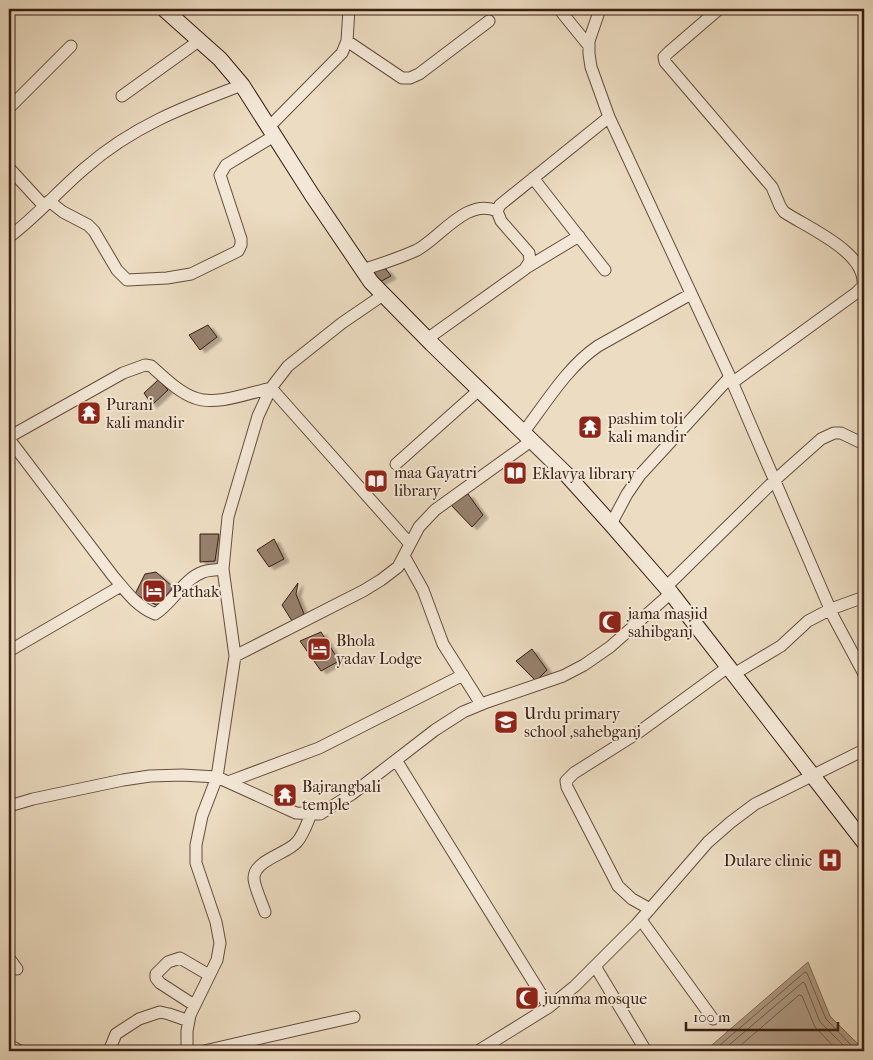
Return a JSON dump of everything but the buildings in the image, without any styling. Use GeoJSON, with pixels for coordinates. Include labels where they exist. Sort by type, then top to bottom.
{"type":"FeatureCollection","features":[{"type":"Feature","properties":{"kind":"main road"},"geometry":{"type":"LineString","coordinates":[[164,9],[220,59],[242,85],[371,282],[566,474],[611,524],[668,590],[864,842]]}},
{"type":"Feature","properties":{"kind":"street"},"geometry":{"type":"LineString","coordinates":[[9,168],[47,203],[88,225],[94,231],[117,270],[127,280],[167,278],[191,274],[238,251],[241,239],[220,175],[226,165],[272,131],[342,54],[346,41],[349,9]]}},
{"type":"Feature","properties":{"kind":"street"},"geometry":{"type":"LineString","coordinates":[[559,9],[589,46]]}},
{"type":"Feature","properties":{"kind":"street"},"geometry":{"type":"LineString","coordinates":[[600,9],[593,26],[589,46],[591,67],[608,117],[731,380],[831,609],[863,669]]}},
{"type":"Feature","properties":{"kind":"street"},"geometry":{"type":"LineString","coordinates":[[611,524],[627,494],[640,475],[731,380],[856,293],[863,286],[860,270],[851,256],[842,248],[784,212],[772,187],[665,62],[664,58],[669,52],[719,9]]}},
{"type":"Feature","properties":{"kind":"street"},"geometry":{"type":"LineString","coordinates":[[346,41],[402,78],[410,78],[419,74],[489,21]]}},
{"type":"Feature","properties":{"kind":"street"},"geometry":{"type":"LineString","coordinates":[[122,96],[200,40]]}},
{"type":"Feature","properties":{"kind":"street"},"geometry":{"type":"LineString","coordinates":[[9,108],[71,46]]}},
{"type":"Feature","properties":{"kind":"street"},"geometry":{"type":"LineString","coordinates":[[9,238],[86,167],[127,137],[174,111],[242,85]]}},
{"type":"Feature","properties":{"kind":"street"},"geometry":{"type":"LineString","coordinates":[[496,211],[500,205],[608,117]]}},
{"type":"Feature","properties":{"kind":"street"},"geometry":{"type":"LineString","coordinates":[[533,178],[605,270]]}},
{"type":"Feature","properties":{"kind":"street"},"geometry":{"type":"LineString","coordinates":[[362,270],[419,249],[452,223],[475,210],[489,208],[496,211],[501,220],[529,253],[530,261],[524,269]]}},
{"type":"Feature","properties":{"kind":"street"},"geometry":{"type":"LineString","coordinates":[[427,339],[524,269],[578,236]]}},
{"type":"Feature","properties":{"kind":"street"},"geometry":{"type":"LineString","coordinates":[[235,656],[363,591],[398,567],[418,527],[435,510],[527,437],[586,354],[691,294]]}},
{"type":"Feature","properties":{"kind":"street"},"geometry":{"type":"LineString","coordinates":[[188,1051],[187,1031],[189,1021],[194,1005],[217,960],[220,943],[216,922],[196,863],[196,845],[202,816],[222,779],[235,656],[223,569],[228,516],[258,416],[271,388],[288,366],[342,323],[383,295]]}},
{"type":"Feature","properties":{"kind":"street"},"geometry":{"type":"LineString","coordinates":[[223,569],[203,572],[192,578],[163,609],[155,614],[143,608],[122,586],[9,438],[123,373],[145,365],[151,366],[183,392],[193,398],[204,401],[214,401],[271,388]]}},
{"type":"Feature","properties":{"kind":"street"},"geometry":{"type":"LineString","coordinates":[[271,388],[410,544]]}},
{"type":"Feature","properties":{"kind":"street"},"geometry":{"type":"LineString","coordinates":[[396,464],[479,390]]}},
{"type":"Feature","properties":{"kind":"street"},"geometry":{"type":"LineString","coordinates":[[222,779],[296,813],[320,814],[352,794],[435,730],[462,712],[563,676],[584,665],[610,647],[775,480],[821,439],[834,433],[841,433],[864,444]]}},
{"type":"Feature","properties":{"kind":"street"},"geometry":{"type":"LineString","coordinates":[[404,556],[423,590],[443,644],[481,704]]}},
{"type":"Feature","properties":{"kind":"street"},"geometry":{"type":"LineString","coordinates":[[9,652],[122,586]]}},
{"type":"Feature","properties":{"kind":"street"},"geometry":{"type":"LineString","coordinates":[[650,909],[623,892],[612,878],[567,787],[566,781],[574,772],[640,732],[731,670],[781,646],[808,621],[831,609],[864,597]]}},
{"type":"Feature","properties":{"kind":"street"},"geometry":{"type":"LineString","coordinates":[[9,806],[33,799],[124,780],[158,776],[222,779],[319,748],[463,675]]}},
{"type":"Feature","properties":{"kind":"street"},"geometry":{"type":"LineString","coordinates":[[478,1051],[549,1007],[575,986],[641,920],[708,842],[731,822],[755,804],[864,750]]}},
{"type":"Feature","properties":{"kind":"street"},"geometry":{"type":"LineString","coordinates":[[396,760],[549,1007]]}},
{"type":"Feature","properties":{"kind":"street"},"geometry":{"type":"LineString","coordinates":[[265,912],[254,879],[256,870],[298,841],[311,814]]}},
{"type":"Feature","properties":{"kind":"street"},"geometry":{"type":"LineString","coordinates":[[641,920],[713,1019]]}},
{"type":"Feature","properties":{"kind":"street"},"geometry":{"type":"LineString","coordinates":[[9,958],[17,969]]}},
{"type":"Feature","properties":{"kind":"street"},"geometry":{"type":"LineString","coordinates":[[194,1005],[160,983],[156,974],[168,962],[180,958],[209,975]]}},
{"type":"Feature","properties":{"kind":"street"},"geometry":{"type":"LineString","coordinates":[[595,966],[646,1051]]}},
{"type":"Feature","properties":{"kind":"street"},"geometry":{"type":"LineString","coordinates":[[109,1051],[116,1034],[139,1019],[160,1012],[189,1021]]}},
{"type":"Feature","properties":{"kind":"street"},"geometry":{"type":"LineString","coordinates":[[204,1051],[354,1017]]}},
{"type":"Feature","properties":{"kind":"street"},"geometry":{"type":"LineString","coordinates":[[9,1045],[20,1051]]}},
{"type":"Feature","properties":{"kind":"water"},"geometry":{"type":"Polygon","coordinates":[[[808,962],[830,1016],[858,1044],[864,1044],[864,1051],[705,1051],[808,962]]]}},
{"type":"Feature","properties":{"kind":"place","name":"Purani kali mandir"},"geometry":{"type":"Point","coordinates":[89,413]}},
{"type":"Feature","properties":{"kind":"place","name":"pashim toli kali mandir"},"geometry":{"type":"Point","coordinates":[590,427]}},
{"type":"Feature","properties":{"kind":"place","name":"Eklavya library"},"geometry":{"type":"Point","coordinates":[515,473]}},
{"type":"Feature","properties":{"kind":"place","name":"maa Gayatri library"},"geometry":{"type":"Point","coordinates":[376,481]}},
{"type":"Feature","properties":{"kind":"place","name":"Pathak"},"geometry":{"type":"Point","coordinates":[154,591]}},
{"type":"Feature","properties":{"kind":"place","name":"jama masjid sahibganj"},"geometry":{"type":"Point","coordinates":[610,622]}},
{"type":"Feature","properties":{"kind":"place","name":"Bhola yadav Lodge"},"geometry":{"type":"Point","coordinates":[319,649]}},
{"type":"Feature","properties":{"kind":"place","name":"Urdu primary school ,sahebganj"},"geometry":{"type":"Point","coordinates":[506,722]}},
{"type":"Feature","properties":{"kind":"place","name":"Bajrangbali temple"},"geometry":{"type":"Point","coordinates":[285,795]}},
{"type":"Feature","properties":{"kind":"place","name":"Dulare clinic"},"geometry":{"type":"Point","coordinates":[830,860]}},
{"type":"Feature","properties":{"kind":"place","name":"jumma mosque"},"geometry":{"type":"Point","coordinates":[527,998]}}]}
